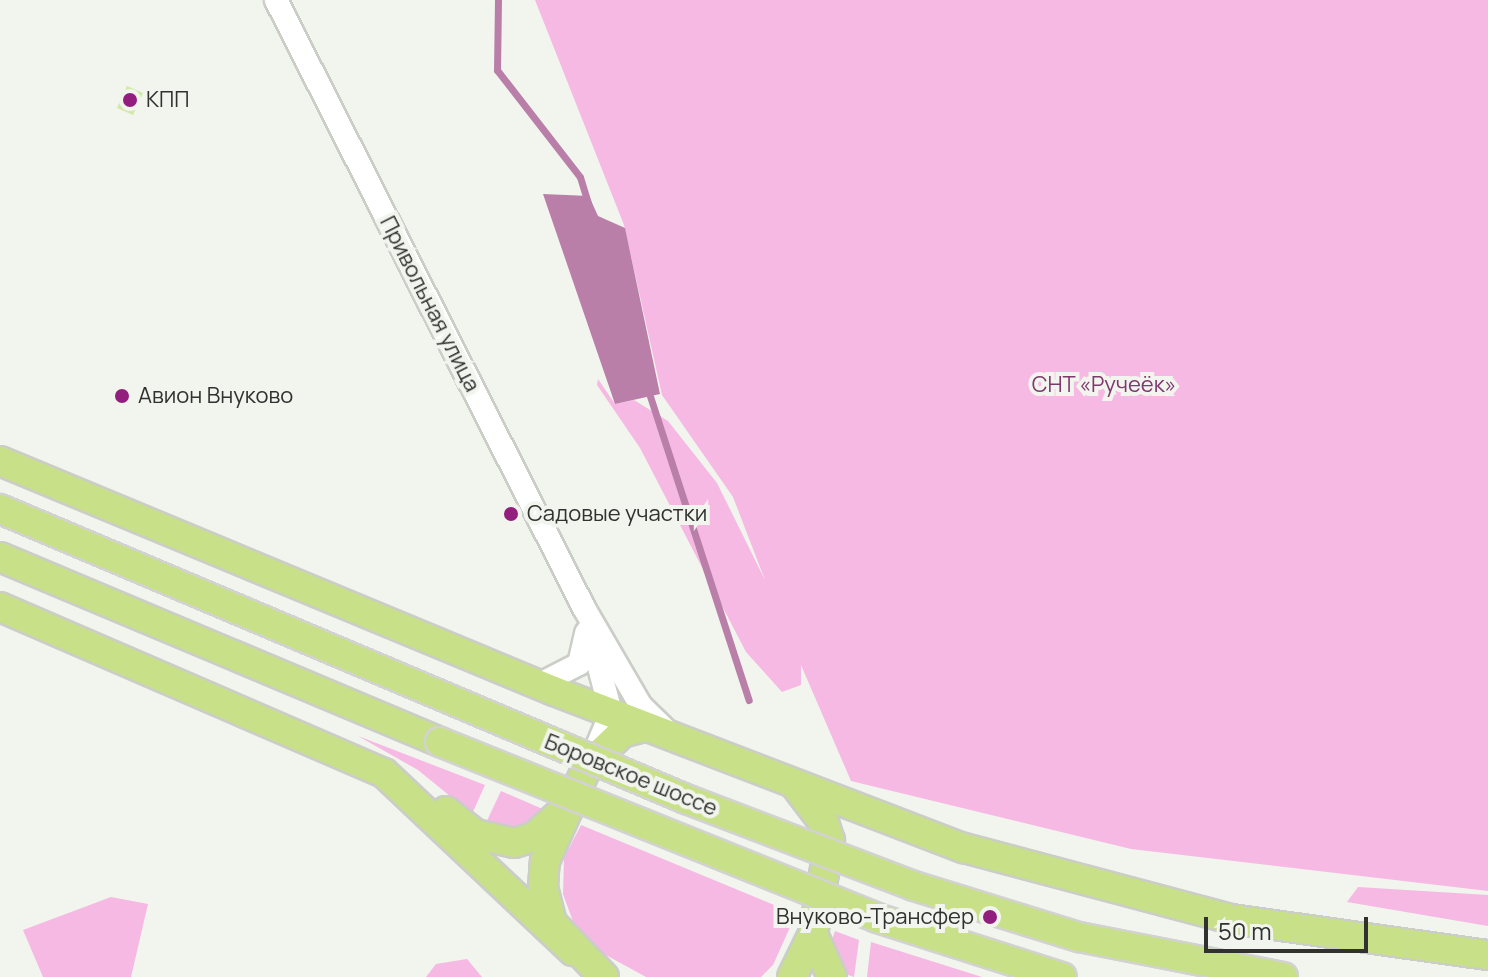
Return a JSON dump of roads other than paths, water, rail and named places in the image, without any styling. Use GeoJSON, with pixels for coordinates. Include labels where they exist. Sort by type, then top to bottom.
{"type":"FeatureCollection","features":[{"type":"Feature","properties":{"kind":"main road"},"geometry":{"type":"LineString","coordinates":[[0,461],[538,685],[964,848],[1135,897],[1289,929],[1488,955]]}},
{"type":"Feature","properties":{"kind":"main road","name":"Боровское шоссе"},"geometry":{"type":"LineString","coordinates":[[0,509],[657,787],[914,886],[1079,937],[1283,977]]}},
{"type":"Feature","properties":{"kind":"main road","name":"Боровское шоссе"},"geometry":{"type":"LineString","coordinates":[[0,557],[671,838],[909,930],[1062,977]]}},
{"type":"Feature","properties":{"kind":"main road"},"geometry":{"type":"LineString","coordinates":[[0,607],[415,787],[475,834],[506,843],[534,837],[569,803]]}},
{"type":"Feature","properties":{"kind":"main road"},"geometry":{"type":"LineString","coordinates":[[580,961],[552,923],[543,887],[545,861],[588,765],[622,733],[645,727]]}},
{"type":"Feature","properties":{"kind":"main road"},"geometry":{"type":"LineString","coordinates":[[384,773],[580,961],[604,977]]}},
{"type":"Feature","properties":{"kind":"main road"},"geometry":{"type":"LineString","coordinates":[[792,977],[813,934],[830,841],[824,823],[795,784]]}},
{"type":"Feature","properties":{"kind":"main road"},"geometry":{"type":"LineString","coordinates":[[813,934],[832,977]]}},
{"type":"Feature","properties":{"kind":"street","name":"Привольная улица"},"geometry":{"type":"LineString","coordinates":[[276,0],[584,608]]}},
{"type":"Feature","properties":{"kind":"street"},"geometry":{"type":"LineString","coordinates":[[538,685],[582,661],[584,608]]}},
{"type":"Feature","properties":{"kind":"street"},"geometry":{"type":"LineString","coordinates":[[584,608],[611,713],[588,765]]}},
{"type":"Feature","properties":{"kind":"street"},"geometry":{"type":"LineString","coordinates":[[584,608],[649,716],[698,748]]}},
{"type":"Feature","properties":{"kind":"waterway"},"geometry":{"type":"LineString","coordinates":[[498,0],[497,70],[580,177],[588,203]]}},
{"type":"Feature","properties":{"kind":"waterway"},"geometry":{"type":"LineString","coordinates":[[648,390],[749,700]]}},
{"type":"Feature","properties":{"kind":"place","name":"КПП"},"geometry":{"type":"Point","coordinates":[130,100]}},
{"type":"Feature","properties":{"kind":"place","name":"Авион Внуково"},"geometry":{"type":"Point","coordinates":[122,396]}},
{"type":"Feature","properties":{"kind":"place","name":"Садовые участки"},"geometry":{"type":"Point","coordinates":[511,514]}},
{"type":"Feature","properties":{"kind":"place","name":"Внуково-Трансфер"},"geometry":{"type":"Point","coordinates":[990,917]}},
{"type":"Feature","properties":{"kind":"park label","name":"СНТ «Ручеёк»"},"geometry":{"type":"Point","coordinates":[1104,385]}}]}
